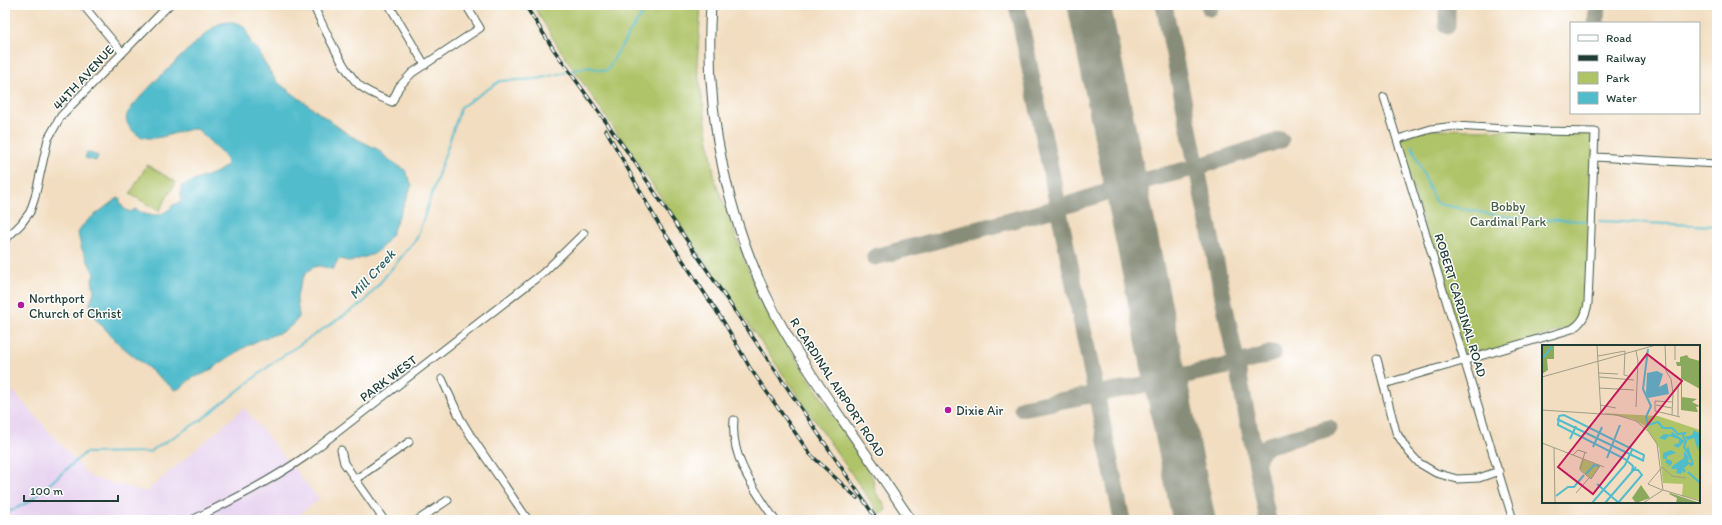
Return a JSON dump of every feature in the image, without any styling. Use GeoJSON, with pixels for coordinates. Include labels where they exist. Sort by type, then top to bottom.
{"type":"FeatureCollection","features":[{"type":"Feature","properties":{"kind":"main road","name":"R CARDINAL AIRPORT ROAD"},"geometry":{"type":"LineString","coordinates":[[711,5],[710,62],[712,101],[717,139],[734,214],[747,251],[779,321],[798,354],[911,520]]}},
{"type":"Feature","properties":{"kind":"street"},"geometry":{"type":"LineString","coordinates":[[83,5],[122,52]]}},
{"type":"Feature","properties":{"kind":"street","name":"44TH AVENUE"},"geometry":{"type":"LineString","coordinates":[[5,240],[21,224],[30,212],[35,197],[48,139],[57,122],[66,110],[169,5]]}},
{"type":"Feature","properties":{"kind":"street"},"geometry":{"type":"LineString","coordinates":[[313,5],[351,75],[358,84],[371,93],[392,102],[406,80],[425,65],[480,28],[466,5]]}},
{"type":"Feature","properties":{"kind":"street"},"geometry":{"type":"LineString","coordinates":[[389,5],[425,65]]}},
{"type":"Feature","properties":{"kind":"street","name":"ROBERT CARDINAL ROAD"},"geometry":{"type":"LineString","coordinates":[[1384,97],[1513,520]]}},
{"type":"Feature","properties":{"kind":"street"},"geometry":{"type":"LineString","coordinates":[[1384,384],[1572,329],[1583,319],[1588,303],[1595,132],[1541,131],[1455,126],[1432,129],[1398,139]]}},
{"type":"Feature","properties":{"kind":"street"},"geometry":{"type":"LineString","coordinates":[[1595,157],[1717,164]]}},
{"type":"Feature","properties":{"kind":"street","name":"PARK WEST"},"geometry":{"type":"LineString","coordinates":[[192,520],[257,488],[284,472],[309,454],[543,274],[584,233]]}},
{"type":"Feature","properties":{"kind":"street"},"geometry":{"type":"LineString","coordinates":[[1377,359],[1396,432],[1408,451],[1419,463],[1436,473],[1457,478],[1479,478],[1499,471]]}},
{"type":"Feature","properties":{"kind":"street"},"geometry":{"type":"LineString","coordinates":[[442,379],[460,418],[469,433],[528,520]]}},
{"type":"Feature","properties":{"kind":"street"},"geometry":{"type":"LineString","coordinates":[[734,420],[733,435],[742,465],[749,480],[775,520]]}},
{"type":"Feature","properties":{"kind":"street"},"geometry":{"type":"LineString","coordinates":[[356,479],[409,442]]}},
{"type":"Feature","properties":{"kind":"street"},"geometry":{"type":"LineString","coordinates":[[341,450],[344,463],[384,520]]}},
{"type":"Feature","properties":{"kind":"street"},"geometry":{"type":"LineString","coordinates":[[418,520],[448,500]]}},
{"type":"Feature","properties":{"kind":"shaded area"},"geometry":{"type":"Polygon","coordinates":[[[5,382],[90,477],[146,492],[244,408],[319,499],[293,520],[5,520],[5,382]]]}},
{"type":"Feature","properties":{"kind":"green space"},"geometry":{"type":"Polygon","coordinates":[[[533,5],[701,5],[697,65],[715,180],[758,295],[766,311],[872,476],[876,493],[885,505],[886,511],[880,515],[559,48],[533,5]]]}},
{"type":"Feature","properties":{"kind":"green space","name":"Bobby Cardinal Park"},"geometry":{"type":"Polygon","coordinates":[[[1431,129],[1595,132],[1588,303],[1579,325],[1465,360],[1398,139],[1431,129]]]}},
{"type":"Feature","properties":{"kind":"green space"},"geometry":{"type":"Polygon","coordinates":[[[147,165],[176,182],[159,211],[130,194],[147,165]]]}},
{"type":"Feature","properties":{"kind":"water"},"geometry":{"type":"Polygon","coordinates":[[[235,22],[245,28],[252,45],[259,50],[262,59],[277,82],[349,135],[379,150],[388,159],[405,170],[412,185],[391,235],[382,247],[374,254],[350,262],[341,259],[338,260],[333,269],[318,266],[309,270],[305,274],[300,284],[297,301],[299,317],[294,323],[280,333],[250,344],[207,372],[192,378],[175,390],[119,344],[95,318],[90,304],[94,291],[92,280],[94,274],[81,247],[78,233],[88,220],[116,199],[120,198],[122,205],[129,211],[132,212],[134,209],[148,215],[160,215],[170,209],[173,205],[181,202],[181,186],[219,171],[226,166],[227,160],[224,155],[197,129],[155,138],[146,138],[138,135],[131,129],[126,117],[140,97],[168,68],[198,41],[217,25],[235,22]]]}},
{"type":"Feature","properties":{"kind":"water"},"geometry":{"type":"Polygon","coordinates":[[[87,152],[98,156],[96,161],[85,158],[87,152]]]}},
{"type":"Feature","properties":{"kind":"waterway","name":"Mill Creek"},"geometry":{"type":"LineString","coordinates":[[5,514],[30,501],[85,453],[149,452],[201,420],[278,359],[364,302],[417,238],[461,107],[500,81],[537,79],[588,67],[607,71],[632,29],[650,5]]}},
{"type":"Feature","properties":{"kind":"waterway"},"geometry":{"type":"LineString","coordinates":[[1412,146],[1434,200],[1438,204],[1494,215],[1533,219],[1587,221]]}},
{"type":"Feature","properties":{"kind":"waterway"},"geometry":{"type":"LineString","coordinates":[[1600,221],[1717,226]]}},
{"type":"Feature","properties":{"kind":"taxiway"},"geometry":{"type":"LineString","coordinates":[[1017,5],[1122,520]]}},
{"type":"Feature","properties":{"kind":"taxiway"},"geometry":{"type":"LineString","coordinates":[[1164,5],[1268,520]]}},
{"type":"Feature","properties":{"kind":"taxiway"},"geometry":{"type":"LineString","coordinates":[[1447,5],[1447,26]]}},
{"type":"Feature","properties":{"kind":"taxiway"},"geometry":{"type":"LineString","coordinates":[[1596,22],[1597,5]]}},
{"type":"Feature","properties":{"kind":"taxiway"},"geometry":{"type":"LineString","coordinates":[[1131,209],[1133,191],[1146,180],[1197,167],[1281,140]]}},
{"type":"Feature","properties":{"kind":"taxiway"},"geometry":{"type":"LineString","coordinates":[[875,257],[1058,208],[1107,192],[1118,182],[1122,167]]}},
{"type":"Feature","properties":{"kind":"taxiway"},"geometry":{"type":"LineString","coordinates":[[1162,359],[1172,371],[1178,374],[1186,375],[1237,364],[1273,353]]}},
{"type":"Feature","properties":{"kind":"taxiway"},"geometry":{"type":"LineString","coordinates":[[1022,408],[1148,384],[1154,385],[1169,397]]}},
{"type":"Feature","properties":{"kind":"taxiway"},"geometry":{"type":"LineString","coordinates":[[1257,461],[1261,451],[1269,445],[1329,428]]}},
{"type":"Feature","properties":{"kind":"runway"},"geometry":{"type":"LineString","coordinates":[[1089,5],[1194,520]]}},
{"type":"Feature","properties":{"kind":"railway"},"geometry":{"type":"LineString","coordinates":[[525,5],[554,50],[632,158],[877,520]]}},
{"type":"Feature","properties":{"kind":"railway"},"geometry":{"type":"LineString","coordinates":[[606,130],[658,223],[725,324],[750,368],[810,454],[857,498]]}},
{"type":"Feature","properties":{"kind":"place","name":"Northport Church of Christ"},"geometry":{"type":"Point","coordinates":[21,305]}},
{"type":"Feature","properties":{"kind":"place","name":"Dixie Air"},"geometry":{"type":"Point","coordinates":[948,410]}}]}
